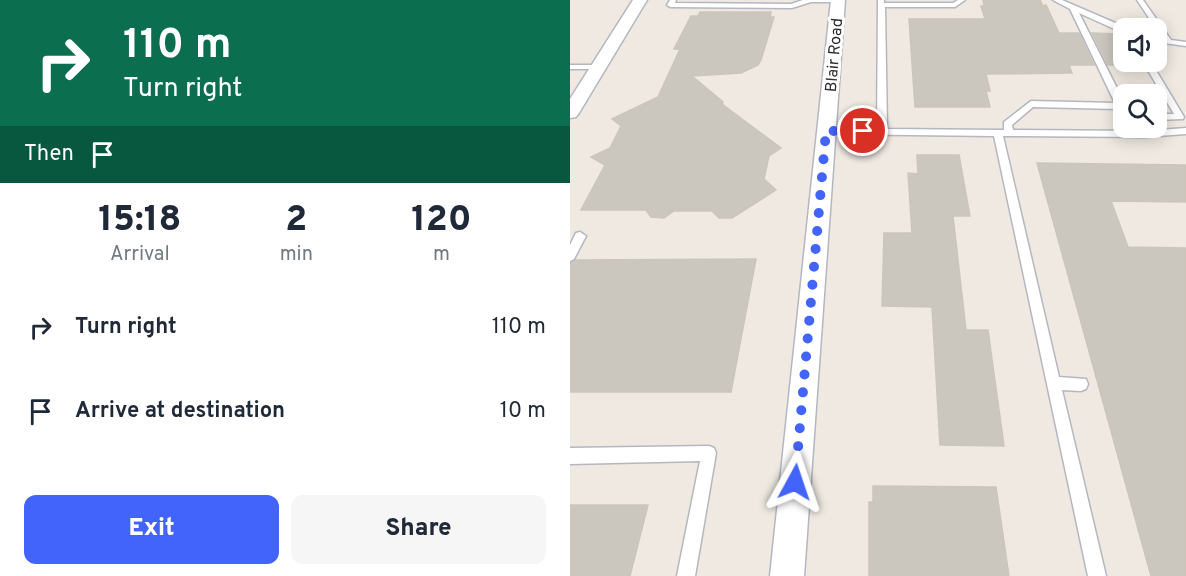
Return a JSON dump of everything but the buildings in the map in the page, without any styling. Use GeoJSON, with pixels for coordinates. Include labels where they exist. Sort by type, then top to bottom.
{"type":"FeatureCollection","features":[{"type":"Feature","properties":{"kind":"street"},"geometry":{"type":"LineString","coordinates":[[570,112],[640,0]]}},
{"type":"Feature","properties":{"kind":"street","name":"Blair Road"},"geometry":{"type":"LineString","coordinates":[[787,576],[838,0]]}},
{"type":"Feature","properties":{"kind":"lane"},"geometry":{"type":"LineString","coordinates":[[673,0],[670,5],[792,6],[810,0],[838,0]]}},
{"type":"Feature","properties":{"kind":"lane"},"geometry":{"type":"LineString","coordinates":[[882,131],[881,2],[955,5],[962,0]]}},
{"type":"Feature","properties":{"kind":"lane"},"geometry":{"type":"LineString","coordinates":[[1056,0],[1113,25]]}},
{"type":"Feature","properties":{"kind":"lane"},"geometry":{"type":"LineString","coordinates":[[1140,0],[1169,42],[1186,44]]}},
{"type":"Feature","properties":{"kind":"lane"},"geometry":{"type":"LineString","coordinates":[[1073,8],[1113,90]]}},
{"type":"Feature","properties":{"kind":"lane"},"geometry":{"type":"LineString","coordinates":[[570,67],[598,67]]}},
{"type":"Feature","properties":{"kind":"lane"},"geometry":{"type":"LineString","coordinates":[[1167,95],[1180,117],[1167,117]]}},
{"type":"Feature","properties":{"kind":"lane"},"geometry":{"type":"LineString","coordinates":[[1097,576],[1053,383],[1003,133],[1007,124],[1031,104],[1113,108]]}},
{"type":"Feature","properties":{"kind":"lane"},"geometry":{"type":"LineString","coordinates":[[826,131],[1144,134],[1186,131]]}},
{"type":"Feature","properties":{"kind":"lane"},"geometry":{"type":"LineString","coordinates":[[570,256],[580,236]]}},
{"type":"Feature","properties":{"kind":"lane"},"geometry":{"type":"LineString","coordinates":[[1053,383],[1081,384]]}},
{"type":"Feature","properties":{"kind":"lane"},"geometry":{"type":"LineString","coordinates":[[570,456],[709,453],[686,576]]}},
{"type":"Feature","properties":{"kind":"route"},"geometry":{"type":"LineString","coordinates":[[795,482],[826,131],[863,131]]}}]}
